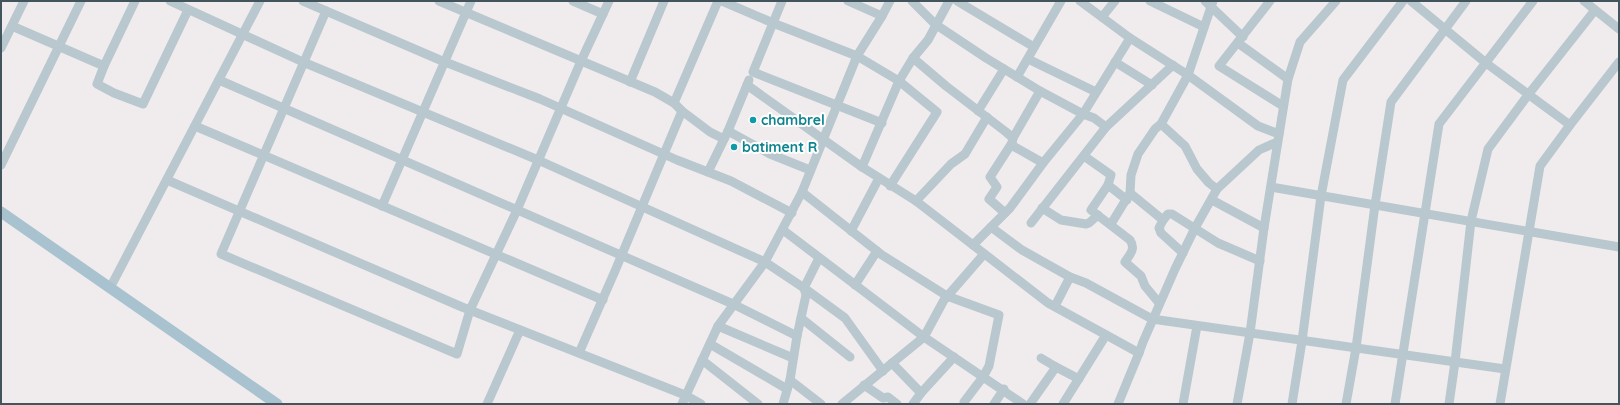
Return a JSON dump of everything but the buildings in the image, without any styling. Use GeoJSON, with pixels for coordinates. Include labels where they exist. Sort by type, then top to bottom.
{"type":"FeatureCollection","features":[{"type":"Feature","properties":{"kind":"main road"},"geometry":{"type":"LineString","coordinates":[[1,212],[277,404]]}},
{"type":"Feature","properties":{"kind":"street"},"geometry":{"type":"LineString","coordinates":[[1,48],[24,1]]}},
{"type":"Feature","properties":{"kind":"street"},"geometry":{"type":"LineString","coordinates":[[1,165],[81,1]]}},
{"type":"Feature","properties":{"kind":"street"},"geometry":{"type":"LineString","coordinates":[[135,1],[97,84],[114,93],[143,104],[188,10]]}},
{"type":"Feature","properties":{"kind":"street"},"geometry":{"type":"LineString","coordinates":[[170,1],[304,62],[538,160],[765,262],[845,318],[882,370]]}},
{"type":"Feature","properties":{"kind":"street"},"geometry":{"type":"LineString","coordinates":[[110,288],[260,1]]}},
{"type":"Feature","properties":{"kind":"street"},"geometry":{"type":"LineString","coordinates":[[303,1],[445,62],[561,108],[664,154],[730,181],[792,213]]}},
{"type":"Feature","properties":{"kind":"street"},"geometry":{"type":"LineString","coordinates":[[439,1],[630,82],[674,103],[682,111],[710,132],[726,135],[810,170]]}},
{"type":"Feature","properties":{"kind":"street"},"geometry":{"type":"LineString","coordinates":[[382,206],[424,113],[471,1]]}},
{"type":"Feature","properties":{"kind":"street"},"geometry":{"type":"LineString","coordinates":[[573,1],[603,14]]}},
{"type":"Feature","properties":{"kind":"street"},"geometry":{"type":"LineString","coordinates":[[326,11],[221,254],[457,354],[470,310],[517,210],[580,61],[609,1]]}},
{"type":"Feature","properties":{"kind":"street"},"geometry":{"type":"LineString","coordinates":[[630,82],[664,1]]}},
{"type":"Feature","properties":{"kind":"street"},"geometry":{"type":"LineString","coordinates":[[674,103],[718,1]]}},
{"type":"Feature","properties":{"kind":"street"},"geometry":{"type":"LineString","coordinates":[[722,1],[857,56],[899,82],[937,112],[890,186]]}},
{"type":"Feature","properties":{"kind":"street"},"geometry":{"type":"LineString","coordinates":[[708,172],[726,135],[782,1]]}},
{"type":"Feature","properties":{"kind":"street"},"geometry":{"type":"LineString","coordinates":[[848,1],[882,16]]}},
{"type":"Feature","properties":{"kind":"street"},"geometry":{"type":"LineString","coordinates":[[684,400],[718,326],[765,262],[792,213],[802,192],[822,138],[857,56],[890,1]]}},
{"type":"Feature","properties":{"kind":"street"},"geometry":{"type":"LineString","coordinates":[[912,1],[935,24],[1004,69],[1040,91],[1083,114],[1094,118],[1106,127]]}},
{"type":"Feature","properties":{"kind":"street"},"geometry":{"type":"LineString","coordinates":[[862,167],[899,82],[912,58],[928,40],[935,24],[949,1]]}},
{"type":"Feature","properties":{"kind":"street"},"geometry":{"type":"LineString","coordinates":[[957,1],[1034,47]]}},
{"type":"Feature","properties":{"kind":"street"},"geometry":{"type":"LineString","coordinates":[[1017,77],[1061,1]]}},
{"type":"Feature","properties":{"kind":"street"},"geometry":{"type":"LineString","coordinates":[[1080,1],[1130,38],[1173,65],[1258,126],[1278,138]]}},
{"type":"Feature","properties":{"kind":"street"},"geometry":{"type":"LineString","coordinates":[[1102,17],[1115,1]]}},
{"type":"Feature","properties":{"kind":"street"},"geometry":{"type":"LineString","coordinates":[[1150,1],[1204,27]]}},
{"type":"Feature","properties":{"kind":"street"},"geometry":{"type":"LineString","coordinates":[[1257,1],[1268,4],[1219,66],[1283,106]]}},
{"type":"Feature","properties":{"kind":"street"},"geometry":{"type":"LineString","coordinates":[[1292,404],[1302,341],[1321,196],[1343,80],[1403,1]]}},
{"type":"Feature","properties":{"kind":"street"},"geometry":{"type":"LineString","coordinates":[[1411,1],[1486,63],[1570,125]]}},
{"type":"Feature","properties":{"kind":"street"},"geometry":{"type":"LineString","coordinates":[[1346,404],[1356,348],[1375,205],[1391,102],[1444,28],[1466,1]]}},
{"type":"Feature","properties":{"kind":"street"},"geometry":{"type":"LineString","coordinates":[[1396,404],[1439,124],[1533,1]]}},
{"type":"Feature","properties":{"kind":"street"},"geometry":{"type":"LineString","coordinates":[[1584,1],[1619,29]]}},
{"type":"Feature","properties":{"kind":"street"},"geometry":{"type":"LineString","coordinates":[[1237,404],[1250,333],[1264,228],[1288,79],[1300,42],[1334,2]]}},
{"type":"Feature","properties":{"kind":"street"},"geometry":{"type":"LineString","coordinates":[[1111,224],[1129,196],[1131,175],[1138,154],[1155,129],[1161,124],[1188,76],[1210,3]]}},
{"type":"Feature","properties":{"kind":"street"},"geometry":{"type":"LineString","coordinates":[[1210,3],[1241,40],[1288,79]]}},
{"type":"Feature","properties":{"kind":"street"},"geometry":{"type":"LineString","coordinates":[[1449,404],[1456,362],[1471,221],[1488,149],[1528,95],[1595,10]]}},
{"type":"Feature","properties":{"kind":"street"},"geometry":{"type":"LineString","coordinates":[[12,26],[104,66]]}},
{"type":"Feature","properties":{"kind":"street"},"geometry":{"type":"LineString","coordinates":[[973,245],[1005,214],[1043,163],[1083,114],[1130,38]]}},
{"type":"Feature","properties":{"kind":"street"},"geometry":{"type":"LineString","coordinates":[[912,58],[987,117],[1012,141],[1013,146],[1043,163]]}},
{"type":"Feature","properties":{"kind":"street"},"geometry":{"type":"LineString","coordinates":[[1028,59],[1096,92]]}},
{"type":"Feature","properties":{"kind":"street"},"geometry":{"type":"LineString","coordinates":[[1115,62],[1152,85]]}},
{"type":"Feature","properties":{"kind":"street"},"geometry":{"type":"LineString","coordinates":[[1500,404],[1540,166],[1619,62]]}},
{"type":"Feature","properties":{"kind":"street"},"geometry":{"type":"LineString","coordinates":[[1031,223],[1106,127],[1173,65]]}},
{"type":"Feature","properties":{"kind":"street"},"geometry":{"type":"LineString","coordinates":[[978,111],[1004,69]]}},
{"type":"Feature","properties":{"kind":"street"},"geometry":{"type":"LineString","coordinates":[[753,72],[882,123]]}},
{"type":"Feature","properties":{"kind":"street"},"geometry":{"type":"LineString","coordinates":[[219,80],[733,304],[797,336]]}},
{"type":"Feature","properties":{"kind":"street"},"geometry":{"type":"LineString","coordinates":[[747,85],[862,167],[890,186],[916,200],[984,254],[1054,306],[1140,353]]}},
{"type":"Feature","properties":{"kind":"street"},"geometry":{"type":"LineString","coordinates":[[1005,214],[989,199],[997,187],[990,177],[1040,91]]}},
{"type":"Feature","properties":{"kind":"street"},"geometry":{"type":"LineString","coordinates":[[579,353],[622,256],[682,111]]}},
{"type":"Feature","properties":{"kind":"street"},"geometry":{"type":"LineString","coordinates":[[916,200],[951,164],[965,154],[987,117]]}},
{"type":"Feature","properties":{"kind":"street"},"geometry":{"type":"LineString","coordinates":[[1161,124],[1175,139],[1185,146],[1197,169],[1217,190]]}},
{"type":"Feature","properties":{"kind":"street"},"geometry":{"type":"LineString","coordinates":[[195,126],[602,300]]}},
{"type":"Feature","properties":{"kind":"street"},"geometry":{"type":"LineString","coordinates":[[1118,404],[1140,353],[1159,303],[1195,228],[1217,190],[1260,150],[1278,138]]}},
{"type":"Feature","properties":{"kind":"street"},"geometry":{"type":"LineString","coordinates":[[1084,156],[1111,175],[1108,185],[1091,210],[1111,224],[1133,244],[1133,250],[1125,262],[1141,276],[1145,286],[1159,303]]}},
{"type":"Feature","properties":{"kind":"street"},"geometry":{"type":"LineString","coordinates":[[851,230],[879,178]]}},
{"type":"Feature","properties":{"kind":"street"},"geometry":{"type":"LineString","coordinates":[[167,180],[470,310],[579,353],[684,400],[701,404]]}},
{"type":"Feature","properties":{"kind":"street"},"geometry":{"type":"LineString","coordinates":[[1108,185],[1129,196],[1163,220]]}},
{"type":"Feature","properties":{"kind":"street"},"geometry":{"type":"LineString","coordinates":[[1271,188],[1619,247]]}},
{"type":"Feature","properties":{"kind":"street"},"geometry":{"type":"LineString","coordinates":[[802,192],[877,251],[947,296],[999,315],[990,366],[964,402]]}},
{"type":"Feature","properties":{"kind":"street"},"geometry":{"type":"LineString","coordinates":[[1212,200],[1264,228]]}},
{"type":"Feature","properties":{"kind":"street"},"geometry":{"type":"LineString","coordinates":[[1042,208],[1061,220],[1086,224],[1098,215]]}},
{"type":"Feature","properties":{"kind":"street"},"geometry":{"type":"LineString","coordinates":[[1183,253],[1161,233],[1159,228],[1168,214],[1172,214],[1218,243],[1260,261]]}},
{"type":"Feature","properties":{"kind":"street"},"geometry":{"type":"LineString","coordinates":[[991,227],[1022,250],[1070,278],[1086,283],[1152,319],[1505,370]]}},
{"type":"Feature","properties":{"kind":"street"},"geometry":{"type":"LineString","coordinates":[[782,230],[924,336],[1023,404]]}},
{"type":"Feature","properties":{"kind":"street"},"geometry":{"type":"LineString","coordinates":[[855,285],[877,251]]}},
{"type":"Feature","properties":{"kind":"street"},"geometry":{"type":"LineString","coordinates":[[842,404],[924,336],[947,296],[984,254]]}},
{"type":"Feature","properties":{"kind":"street"},"geometry":{"type":"LineString","coordinates":[[783,404],[789,384],[806,294],[804,288],[819,258]]}},
{"type":"Feature","properties":{"kind":"street"},"geometry":{"type":"LineString","coordinates":[[1054,306],[1070,278]]}},
{"type":"Feature","properties":{"kind":"street"},"geometry":{"type":"LineString","coordinates":[[801,318],[850,357]]}},
{"type":"Feature","properties":{"kind":"street"},"geometry":{"type":"LineString","coordinates":[[718,326],[793,358]]}},
{"type":"Feature","properties":{"kind":"street"},"geometry":{"type":"LineString","coordinates":[[1183,404],[1198,326]]}},
{"type":"Feature","properties":{"kind":"street"},"geometry":{"type":"LineString","coordinates":[[487,404],[520,330]]}},
{"type":"Feature","properties":{"kind":"street"},"geometry":{"type":"LineString","coordinates":[[1063,404],[1106,335]]}},
{"type":"Feature","properties":{"kind":"street"},"geometry":{"type":"LineString","coordinates":[[710,344],[789,384],[821,404]]}},
{"type":"Feature","properties":{"kind":"street"},"geometry":{"type":"LineString","coordinates":[[917,403],[922,393],[954,357]]}},
{"type":"Feature","properties":{"kind":"street"},"geometry":{"type":"LineString","coordinates":[[1041,358],[1079,379]]}},
{"type":"Feature","properties":{"kind":"street"},"geometry":{"type":"LineString","coordinates":[[702,360],[758,404]]}},
{"type":"Feature","properties":{"kind":"street"},"geometry":{"type":"LineString","coordinates":[[892,363],[922,393]]}},
{"type":"Feature","properties":{"kind":"street"},"geometry":{"type":"LineString","coordinates":[[1030,404],[1056,367]]}},
{"type":"Feature","properties":{"kind":"street"},"geometry":{"type":"LineString","coordinates":[[864,385],[883,398],[888,397],[897,404]]}},
{"type":"Feature","properties":{"kind":"street"},"geometry":{"type":"LineString","coordinates":[[994,404],[1004,390]]}},
{"type":"Feature","properties":{"kind":"place","name":"chambrel"},"geometry":{"type":"Point","coordinates":[753,120]}},
{"type":"Feature","properties":{"kind":"place","name":"batiment R"},"geometry":{"type":"Point","coordinates":[734,147]}}]}
